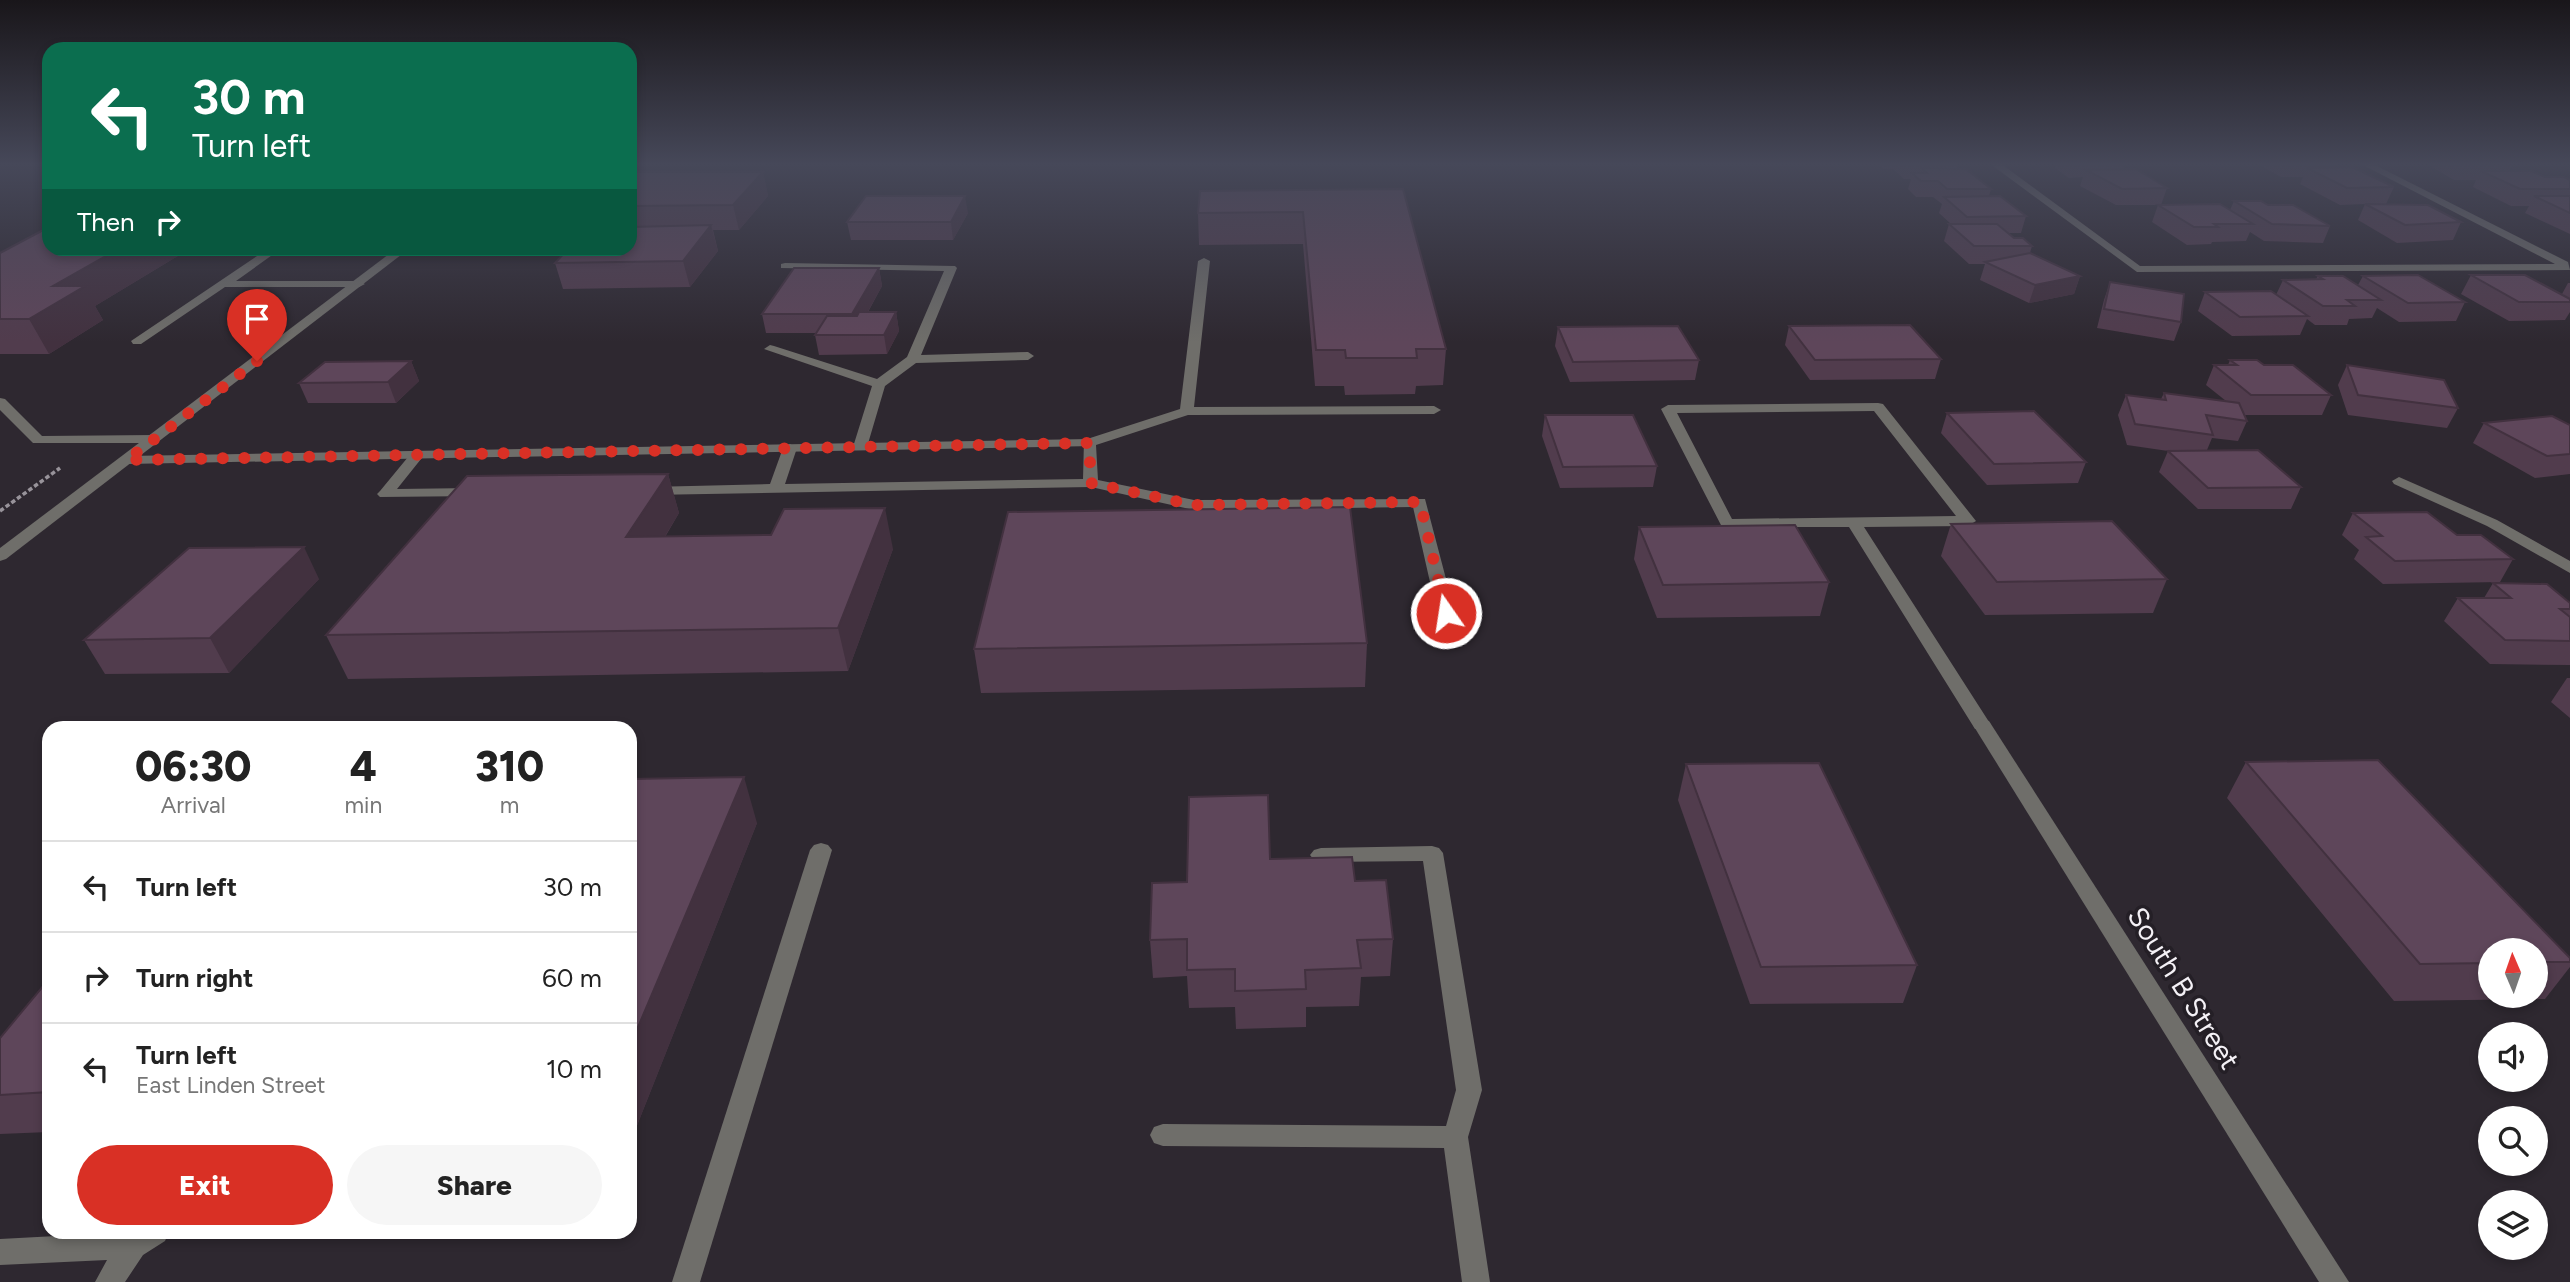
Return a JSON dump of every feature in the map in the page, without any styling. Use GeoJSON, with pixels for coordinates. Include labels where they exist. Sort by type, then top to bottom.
{"type":"FeatureCollection","features":[{"type":"Feature","properties":{"kind":"street"},"geometry":{"type":"LineString","coordinates":[[2075,223],[2137,268],[2569,267]]}},
{"type":"Feature","properties":{"kind":"street"},"geometry":{"type":"LineString","coordinates":[[2482,223],[2569,267]]}},
{"type":"Feature","properties":{"kind":"street"},"geometry":{"type":"LineString","coordinates":[[137,341],[265,256]]}},
{"type":"Feature","properties":{"kind":"street"},"geometry":{"type":"LineString","coordinates":[[0,556],[395,256]]}},
{"type":"Feature","properties":{"kind":"street"},"geometry":{"type":"LineString","coordinates":[[1188,411],[1204,261]]}},
{"type":"Feature","properties":{"kind":"street"},"geometry":{"type":"LineString","coordinates":[[785,266],[951,268],[913,359],[879,384],[860,447]]}},
{"type":"Feature","properties":{"kind":"street"},"geometry":{"type":"LineString","coordinates":[[224,284],[359,284]]}},
{"type":"Feature","properties":{"kind":"street"},"geometry":{"type":"LineString","coordinates":[[770,349],[879,384]]}},
{"type":"Feature","properties":{"kind":"street"},"geometry":{"type":"LineString","coordinates":[[913,359],[1028,356]]}},
{"type":"Feature","properties":{"kind":"street"},"geometry":{"type":"LineString","coordinates":[[0,402],[38,440],[155,439]]}},
{"type":"Feature","properties":{"kind":"street"},"geometry":{"type":"LineString","coordinates":[[1878,407],[1968,521],[1854,523],[1727,524],[1668,409],[1878,407]]}},
{"type":"Feature","properties":{"kind":"street"},"geometry":{"type":"LineString","coordinates":[[127,460],[1089,443],[1188,411],[1434,410]]}},
{"type":"Feature","properties":{"kind":"street"},"geometry":{"type":"LineString","coordinates":[[1089,443],[1091,483]]}},
{"type":"Feature","properties":{"kind":"street"},"geometry":{"type":"LineString","coordinates":[[775,490],[790,448]]}},
{"type":"Feature","properties":{"kind":"street"},"geometry":{"type":"LineString","coordinates":[[418,454],[385,494],[497,493]]}},
{"type":"Feature","properties":{"kind":"street"},"geometry":{"type":"LineString","coordinates":[[2399,481],[2492,523],[2570,568]]}},
{"type":"Feature","properties":{"kind":"street"},"geometry":{"type":"LineString","coordinates":[[636,491],[1091,483],[1194,505],[1420,502],[1446,613]]}},
{"type":"Feature","properties":{"kind":"street","name":"South B Street"},"geometry":{"type":"LineString","coordinates":[[1854,523],[2335,1282]]}},
{"type":"Feature","properties":{"kind":"street"},"geometry":{"type":"LineString","coordinates":[[686,1282],[821,850]]}},
{"type":"Feature","properties":{"kind":"street"},"geometry":{"type":"LineString","coordinates":[[1321,855],[1433,853],[1469,1090],[1455,1138],[1476,1282]]}},
{"type":"Feature","properties":{"kind":"street"},"geometry":{"type":"LineString","coordinates":[[1163,1135],[1455,1138]]}},
{"type":"Feature","properties":{"kind":"street"},"geometry":{"type":"LineString","coordinates":[[0,1252],[144,1239]]}},
{"type":"Feature","properties":{"kind":"street"},"geometry":{"type":"LineString","coordinates":[[109,1282],[144,1239]]}},
{"type":"Feature","properties":{"kind":"path"},"geometry":{"type":"LineString","coordinates":[[0,511],[68,462]]}},
{"type":"Feature","properties":{"kind":"building"},"geometry":{"type":"Polygon","coordinates":[[[1304,223],[1412,223],[1446,349],[1416,349],[1417,358],[1346,358],[1345,350],[1316,350],[1304,223]]]}},
{"type":"Feature","properties":{"kind":"building"},"geometry":{"type":"Polygon","coordinates":[[[2187,223],[2253,224],[2214,224],[2218,227],[2194,227],[2187,223]]]}},
{"type":"Feature","properties":{"kind":"building"},"geometry":{"type":"Polygon","coordinates":[[[2270,223],[2324,223],[2330,226],[2270,223]]]}},
{"type":"Feature","properties":{"kind":"building"},"geometry":{"type":"Polygon","coordinates":[[[2401,223],[2446,223],[2405,225],[2401,223]]]}},
{"type":"Feature","properties":{"kind":"building"},"geometry":{"type":"Polygon","coordinates":[[[1949,224],[1997,224],[2014,238],[2023,238],[2032,246],[1974,246],[1949,224]]]}},
{"type":"Feature","properties":{"kind":"building"},"geometry":{"type":"Polygon","coordinates":[[[711,225],[683,261],[555,263],[562,256],[637,256],[637,227],[711,225]]]}},
{"type":"Feature","properties":{"kind":"building"},"geometry":{"type":"Polygon","coordinates":[[[42,231],[42,256],[106,256],[53,286],[85,286],[29,319],[0,319],[0,253],[42,231]]]}},
{"type":"Feature","properties":{"kind":"building"},"geometry":{"type":"Polygon","coordinates":[[[2030,253],[2080,276],[2035,285],[1985,262],[2030,253]]]}},
{"type":"Feature","properties":{"kind":"building"},"geometry":{"type":"Polygon","coordinates":[[[794,268],[879,268],[852,314],[762,314],[794,268]]]}},
{"type":"Feature","properties":{"kind":"building"},"geometry":{"type":"Polygon","coordinates":[[[2418,275],[2465,302],[2408,303],[2363,276],[2418,275]]]}},
{"type":"Feature","properties":{"kind":"building"},"geometry":{"type":"Polygon","coordinates":[[[2471,275],[2525,275],[2570,299],[2570,302],[2519,302],[2471,275]]]}},
{"type":"Feature","properties":{"kind":"building"},"geometry":{"type":"Polygon","coordinates":[[[2318,276],[2343,276],[2381,300],[2347,300],[2355,306],[2323,306],[2283,280],[2323,279],[2318,276]]]}},
{"type":"Feature","properties":{"kind":"building"},"geometry":{"type":"Polygon","coordinates":[[[2110,282],[2184,294],[2181,322],[2104,309],[2110,282]]]}},
{"type":"Feature","properties":{"kind":"building"},"geometry":{"type":"Polygon","coordinates":[[[2271,291],[2308,316],[2240,317],[2205,292],[2271,291]]]}},
{"type":"Feature","properties":{"kind":"building"},"geometry":{"type":"Polygon","coordinates":[[[859,312],[896,312],[884,335],[815,335],[827,316],[857,316],[859,312]]]}},
{"type":"Feature","properties":{"kind":"building"},"geometry":{"type":"Polygon","coordinates":[[[1910,325],[1941,359],[1815,360],[1789,326],[1910,325]]]}},
{"type":"Feature","properties":{"kind":"building"},"geometry":{"type":"Polygon","coordinates":[[[1678,326],[1699,360],[1573,362],[1558,327],[1678,326]]]}},
{"type":"Feature","properties":{"kind":"building"},"geometry":{"type":"Polygon","coordinates":[[[2230,360],[2257,360],[2264,365],[2293,365],[2331,395],[2251,395],[2214,365],[2237,365],[2230,360]]]}},
{"type":"Feature","properties":{"kind":"building"},"geometry":{"type":"Polygon","coordinates":[[[411,361],[388,382],[299,383],[325,362],[411,361]]]}},
{"type":"Feature","properties":{"kind":"building"},"geometry":{"type":"Polygon","coordinates":[[[2347,365],[2444,380],[2458,408],[2358,395],[2347,365]]]}},
{"type":"Feature","properties":{"kind":"building"},"geometry":{"type":"Polygon","coordinates":[[[2164,393],[2239,403],[2247,421],[2206,415],[2213,435],[2135,424],[2126,395],[2166,400],[2164,393]]]}},
{"type":"Feature","properties":{"kind":"building"},"geometry":{"type":"Polygon","coordinates":[[[2034,411],[2086,462],[1994,464],[1947,413],[2034,411]]]}},
{"type":"Feature","properties":{"kind":"building"},"geometry":{"type":"Polygon","coordinates":[[[1545,415],[1633,415],[1657,466],[1563,467],[1545,415]]]}},
{"type":"Feature","properties":{"kind":"building"},"geometry":{"type":"Polygon","coordinates":[[[2552,416],[2570,425],[2570,454],[2547,456],[2484,423],[2552,416]]]}},
{"type":"Feature","properties":{"kind":"building"},"geometry":{"type":"Polygon","coordinates":[[[2258,450],[2301,487],[2208,488],[2168,451],[2258,450]]]}},
{"type":"Feature","properties":{"kind":"building"},"geometry":{"type":"Polygon","coordinates":[[[668,474],[626,537],[771,535],[784,509],[885,508],[838,628],[326,635],[467,476],[668,474]]]}},
{"type":"Feature","properties":{"kind":"building"},"geometry":{"type":"Polygon","coordinates":[[[1350,507],[1367,643],[974,649],[1008,512],[1350,507]]]}},
{"type":"Feature","properties":{"kind":"building"},"geometry":{"type":"Polygon","coordinates":[[[2427,512],[2457,535],[2481,535],[2513,559],[2395,561],[2366,537],[2382,536],[2353,513],[2427,512]]]}},
{"type":"Feature","properties":{"kind":"building"},"geometry":{"type":"Polygon","coordinates":[[[2112,521],[2167,579],[1997,582],[1951,524],[2112,521]]]}},
{"type":"Feature","properties":{"kind":"building"},"geometry":{"type":"Polygon","coordinates":[[[1795,525],[1829,582],[1663,585],[1639,527],[1795,525]]]}},
{"type":"Feature","properties":{"kind":"building"},"geometry":{"type":"Polygon","coordinates":[[[304,547],[210,638],[84,640],[189,548],[304,547]]]}},
{"type":"Feature","properties":{"kind":"building"},"geometry":{"type":"Polygon","coordinates":[[[2493,583],[2547,584],[2570,603],[2570,609],[2560,609],[2570,617],[2570,641],[2505,640],[2458,598],[2511,598],[2493,583]]]}},
{"type":"Feature","properties":{"kind":"building"},"geometry":{"type":"Polygon","coordinates":[[[2378,760],[2570,958],[2570,962],[2548,962],[2548,938],[2478,938],[2478,963],[2420,964],[2246,762],[2378,760]]]}},
{"type":"Feature","properties":{"kind":"building"},"geometry":{"type":"Polygon","coordinates":[[[1819,763],[1917,965],[1761,967],[1686,764],[1819,763]]]}},
{"type":"Feature","properties":{"kind":"building"},"geometry":{"type":"Polygon","coordinates":[[[744,777],[637,1029],[637,779],[744,777]]]}},
{"type":"Feature","properties":{"kind":"building"},"geometry":{"type":"Polygon","coordinates":[[[1268,795],[1270,859],[1352,857],[1355,881],[1386,880],[1393,939],[1357,940],[1361,968],[1305,970],[1306,989],[1235,991],[1235,969],[1187,970],[1187,939],[1150,940],[1152,883],[1187,882],[1189,797],[1268,795]]]}},
{"type":"Feature","properties":{"kind":"building"},"geometry":{"type":"Polygon","coordinates":[[[42,987],[42,1092],[0,1095],[0,1038],[42,987]]]}},
{"type":"Feature","properties":{"kind":"route"},"geometry":{"type":"LineString","coordinates":[[257,361],[127,460],[1089,443],[1091,483],[1194,505],[1420,502],[1446,613]]}}]}
